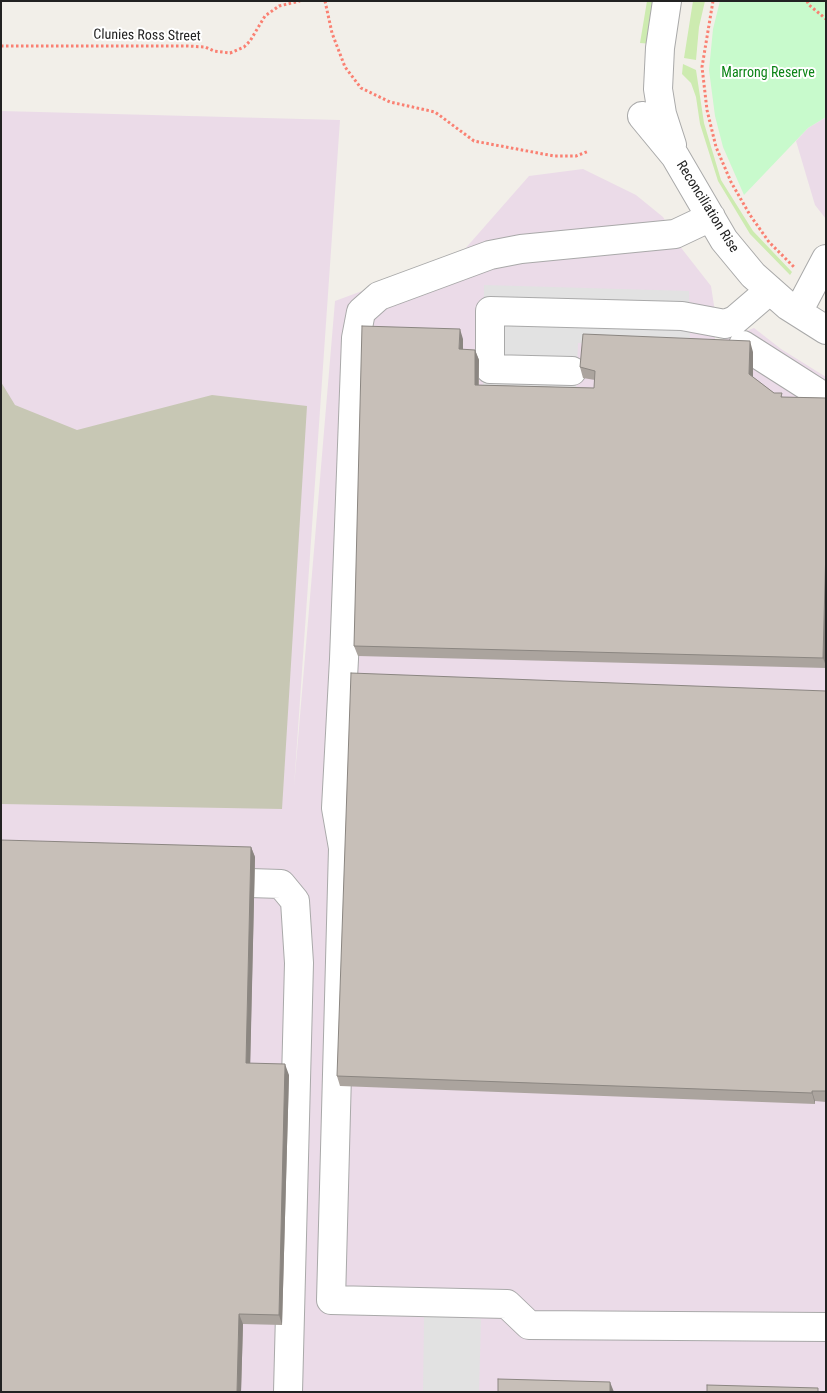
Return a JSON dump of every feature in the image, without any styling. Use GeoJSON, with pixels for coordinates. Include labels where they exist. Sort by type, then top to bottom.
{"type":"FeatureCollection","features":[{"type":"Feature","properties":{"kind":"street"},"geometry":{"type":"LineString","coordinates":[[667,1],[660,48],[658,89],[662,114],[675,156]]}},
{"type":"Feature","properties":{"kind":"street"},"geometry":{"type":"LineString","coordinates":[[675,156],[669,108],[674,57],[685,1]]}},
{"type":"Feature","properties":{"kind":"street","name":"Reconciliation Rise"},"geometry":{"type":"LineString","coordinates":[[642,116],[675,156],[724,240],[753,275],[798,312],[826,330]]}},
{"type":"Feature","properties":{"kind":"street"},"geometry":{"type":"LineString","coordinates":[[711,217],[674,234],[521,249],[490,255],[379,296],[361,312],[356,338],[344,659],[336,808],[343,848],[331,1300],[507,1304],[529,1325],[826,1327]]}},
{"type":"Feature","properties":{"kind":"street"},"geometry":{"type":"LineString","coordinates":[[798,312],[820,270]]}},
{"type":"Feature","properties":{"kind":"street"},"geometry":{"type":"LineString","coordinates":[[572,371],[490,369],[490,311],[682,316],[725,324],[735,320],[770,290]]}},
{"type":"Feature","properties":{"kind":"street"},"geometry":{"type":"LineString","coordinates":[[743,345],[826,398]]}},
{"type":"Feature","properties":{"kind":"street"},"geometry":{"type":"LineString","coordinates":[[191,881],[281,884],[296,901],[299,963],[288,1392]]}},
{"type":"Feature","properties":{"kind":"path","name":"Clunies Ross Street"},"geometry":{"type":"LineString","coordinates":[[1,46],[187,46],[205,47],[214,51],[230,53],[236,52],[250,41],[265,16],[279,6],[300,1]]}},
{"type":"Feature","properties":{"kind":"path"},"geometry":{"type":"LineString","coordinates":[[325,1],[332,33],[345,67],[361,88],[390,102],[434,112],[474,141],[554,156],[576,156],[589,151]]}},
{"type":"Feature","properties":{"kind":"path"},"geometry":{"type":"LineString","coordinates":[[714,1],[702,66],[707,110],[716,148],[731,182],[750,215],[769,242],[790,264],[820,270]]}},
{"type":"Feature","properties":{"kind":"path"},"geometry":{"type":"LineString","coordinates":[[807,1],[809,5],[826,19]]}},
{"type":"Feature","properties":{"kind":"shaded area"},"geometry":{"type":"Polygon","coordinates":[[[1,111],[340,120],[294,787],[335,301],[422,269],[464,250],[529,176],[583,169],[636,195],[663,217],[682,249],[711,286],[715,312],[715,341],[718,342],[754,328],[781,349],[826,377],[826,1392],[1,1392],[1,111]]]}},
{"type":"Feature","properties":{"kind":"shaded area"},"geometry":{"type":"Polygon","coordinates":[[[826,117],[826,219],[815,205],[796,141],[808,128],[826,117]]]}},
{"type":"Feature","properties":{"kind":"shaded area"},"geometry":{"type":"Polygon","coordinates":[[[484,285],[689,291],[690,347],[578,343],[576,396],[483,394],[484,285]]]}},
{"type":"Feature","properties":{"kind":"shaded area"},"geometry":{"type":"Polygon","coordinates":[[[1,382],[15,405],[77,430],[212,395],[307,406],[282,809],[1,804],[1,382]]]}},
{"type":"Feature","properties":{"kind":"shaded area"},"geometry":{"type":"Polygon","coordinates":[[[424,1316],[481,1319],[479,1392],[423,1392],[424,1316]]]}},
{"type":"Feature","properties":{"kind":"green space"},"geometry":{"type":"Polygon","coordinates":[[[647,1],[660,1],[653,44],[640,43],[647,1]]]}},
{"type":"Feature","properties":{"kind":"green space"},"geometry":{"type":"Polygon","coordinates":[[[693,1],[705,1],[699,27],[696,60],[684,58],[693,1]]]}},
{"type":"Feature","properties":{"kind":"green space","name":"Marrong Reserve"},"geometry":{"type":"Polygon","coordinates":[[[720,1],[826,1],[826,117],[808,128],[744,195],[723,147],[715,116],[709,70],[713,29],[720,1]]]}},
{"type":"Feature","properties":{"kind":"green space"},"geometry":{"type":"Polygon","coordinates":[[[683,64],[696,70],[704,123],[721,180],[753,231],[792,272],[790,275],[750,234],[718,181],[700,124],[696,97],[691,83],[682,74],[683,64]]]}},
{"type":"Feature","properties":{"kind":"building"},"geometry":{"type":"Polygon","coordinates":[[[362,326],[460,329],[459,349],[475,350],[475,385],[594,388],[595,371],[580,367],[583,334],[750,341],[749,374],[774,393],[782,393],[781,397],[826,398],[826,546],[823,658],[354,646],[362,326]]]}},
{"type":"Feature","properties":{"kind":"building"},"geometry":{"type":"Polygon","coordinates":[[[351,673],[826,691],[826,1091],[812,1091],[812,1093],[337,1076],[351,673]]]}},
{"type":"Feature","properties":{"kind":"building"},"geometry":{"type":"Polygon","coordinates":[[[1,840],[251,847],[246,1063],[285,1064],[279,1315],[239,1314],[237,1392],[1,1392],[1,840]]]}},
{"type":"Feature","properties":{"kind":"building"},"geometry":{"type":"Polygon","coordinates":[[[498,1379],[610,1382],[610,1392],[498,1392],[498,1379]]]}},
{"type":"Feature","properties":{"kind":"building"},"geometry":{"type":"Polygon","coordinates":[[[707,1385],[818,1388],[818,1392],[707,1392],[707,1385]]]}}]}
